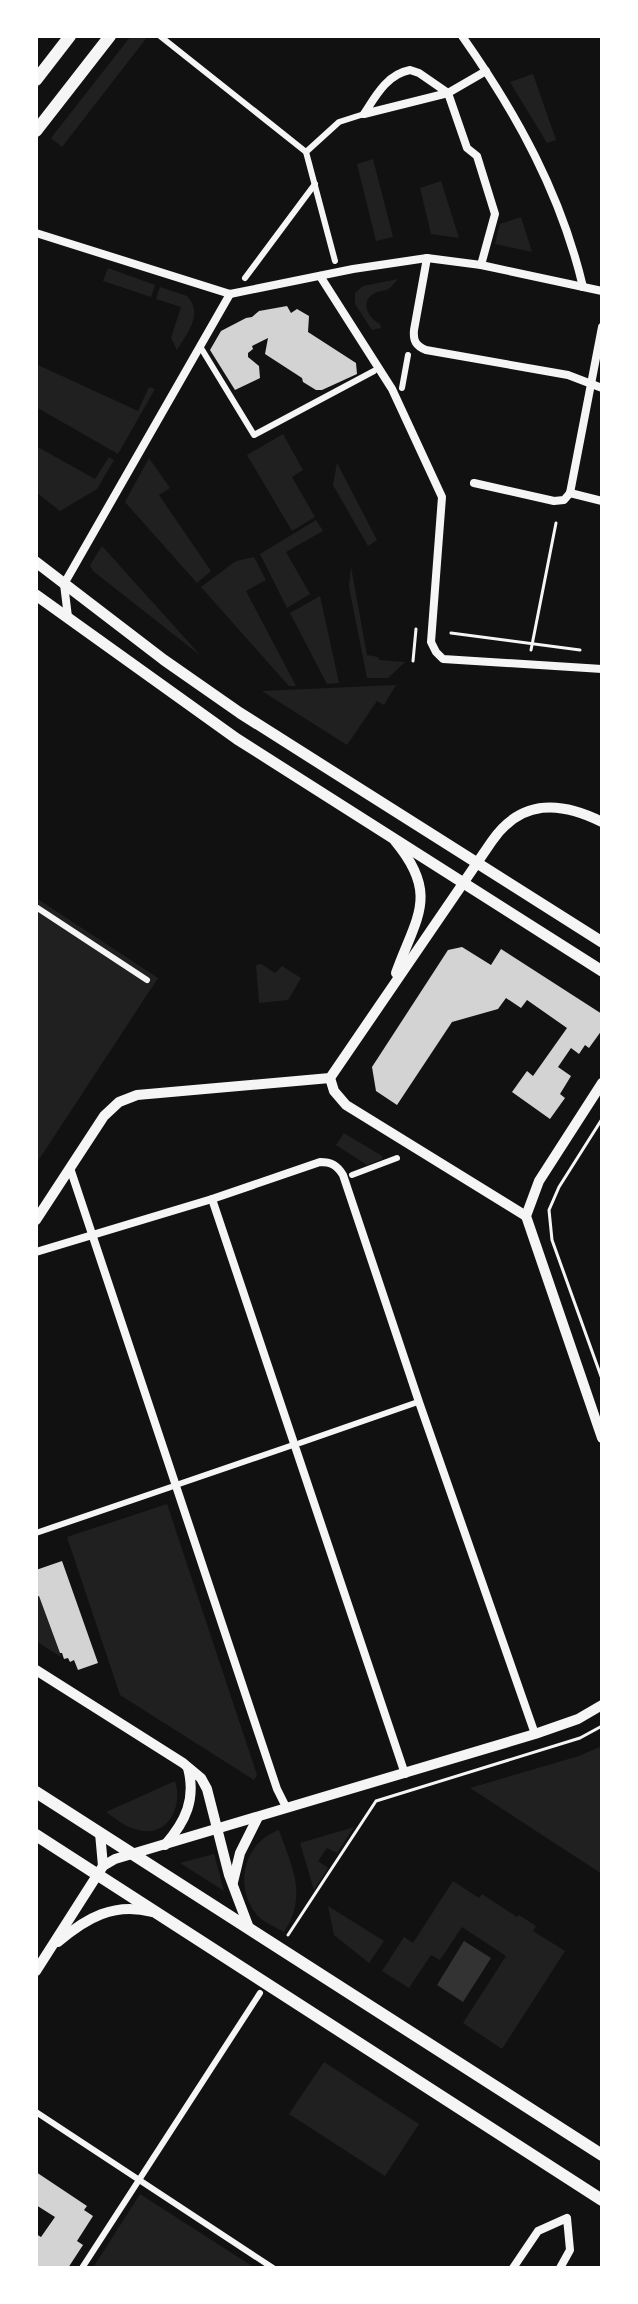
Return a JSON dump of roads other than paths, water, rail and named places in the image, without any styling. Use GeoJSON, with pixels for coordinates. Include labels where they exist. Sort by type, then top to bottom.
{"type":"FeatureCollection","features":[{"type":"Feature","properties":{"kind":"main road"},"geometry":{"type":"LineString","coordinates":[[36,80],[70,36]]}},
{"type":"Feature","properties":{"kind":"main road"},"geometry":{"type":"LineString","coordinates":[[36,131],[110,36]]}},
{"type":"Feature","properties":{"kind":"main road"},"geometry":{"type":"LineString","coordinates":[[36,562],[164,660],[240,713],[602,942]]}},
{"type":"Feature","properties":{"kind":"main road"},"geometry":{"type":"LineString","coordinates":[[36,595],[237,739],[602,971]]}},
{"type":"Feature","properties":{"kind":"main road"},"geometry":{"type":"LineString","coordinates":[[36,1792],[602,2155]]}},
{"type":"Feature","properties":{"kind":"main road"},"geometry":{"type":"LineString","coordinates":[[36,1835],[101,1870],[163,1916],[602,2200]]}},
{"type":"Feature","properties":{"kind":"street"},"geometry":{"type":"LineString","coordinates":[[160,36],[306,152],[335,261]]}},
{"type":"Feature","properties":{"kind":"street"},"geometry":{"type":"LineString","coordinates":[[462,36],[535,151],[568,230],[583,287]]}},
{"type":"Feature","properties":{"kind":"street"},"geometry":{"type":"LineString","coordinates":[[364,114],[386,83],[403,71],[419,73],[448,93],[467,148],[477,156],[495,214],[481,265]]}},
{"type":"Feature","properties":{"kind":"street"},"geometry":{"type":"LineString","coordinates":[[306,152],[339,122],[448,93],[486,71]]}},
{"type":"Feature","properties":{"kind":"street"},"geometry":{"type":"LineString","coordinates":[[245,278],[315,184]]}},
{"type":"Feature","properties":{"kind":"street"},"geometry":{"type":"LineString","coordinates":[[36,233],[230,294],[427,258],[481,265],[602,291]]}},
{"type":"Feature","properties":{"kind":"street"},"geometry":{"type":"LineString","coordinates":[[427,258],[414,330],[415,343],[426,350],[568,375],[602,388]]}},
{"type":"Feature","properties":{"kind":"street"},"geometry":{"type":"LineString","coordinates":[[320,276],[392,389],[442,497],[431,642],[436,652],[443,659],[602,669]]}},
{"type":"Feature","properties":{"kind":"street"},"geometry":{"type":"LineString","coordinates":[[69,620],[64,584],[230,294]]}},
{"type":"Feature","properties":{"kind":"street"},"geometry":{"type":"LineString","coordinates":[[474,483],[554,501],[564,500],[570,493],[602,327]]}},
{"type":"Feature","properties":{"kind":"street"},"geometry":{"type":"LineString","coordinates":[[201,348],[254,435],[374,371]]}},
{"type":"Feature","properties":{"kind":"street"},"geometry":{"type":"LineString","coordinates":[[402,388],[408,355]]}},
{"type":"Feature","properties":{"kind":"street"},"geometry":{"type":"LineString","coordinates":[[570,493],[602,501]]}},
{"type":"Feature","properties":{"kind":"street"},"geometry":{"type":"LineString","coordinates":[[330,1078],[391,986],[465,884],[500,828],[512,818],[530,810],[549,807],[570,809],[599,818]]}},
{"type":"Feature","properties":{"kind":"street"},"geometry":{"type":"LineString","coordinates":[[391,986],[420,915],[422,899],[416,873],[393,839]]}},
{"type":"Feature","properties":{"kind":"street"},"geometry":{"type":"LineString","coordinates":[[36,907],[147,980]]}},
{"type":"Feature","properties":{"kind":"street"},"geometry":{"type":"LineString","coordinates":[[36,1220],[104,1116],[119,1102],[137,1095],[330,1078]]}},
{"type":"Feature","properties":{"kind":"street"},"geometry":{"type":"LineString","coordinates":[[330,1078],[334,1091],[346,1105],[526,1216]]}},
{"type":"Feature","properties":{"kind":"street"},"geometry":{"type":"LineString","coordinates":[[602,1083],[539,1181],[526,1216],[602,1438]]}},
{"type":"Feature","properties":{"kind":"street"},"geometry":{"type":"LineString","coordinates":[[348,1175],[397,1158]]}},
{"type":"Feature","properties":{"kind":"street"},"geometry":{"type":"LineString","coordinates":[[36,1252],[212,1199],[320,1162],[329,1162],[348,1175],[419,1402],[535,1734]]}},
{"type":"Feature","properties":{"kind":"street"},"geometry":{"type":"LineString","coordinates":[[70,1168],[277,1789],[286,1807]]}},
{"type":"Feature","properties":{"kind":"street"},"geometry":{"type":"LineString","coordinates":[[212,1199],[405,1774]]}},
{"type":"Feature","properties":{"kind":"street"},"geometry":{"type":"LineString","coordinates":[[179,1484],[415,1403]]}},
{"type":"Feature","properties":{"kind":"street"},"geometry":{"type":"LineString","coordinates":[[36,1533],[171,1487]]}},
{"type":"Feature","properties":{"kind":"street"},"geometry":{"type":"LineString","coordinates":[[36,1670],[197,1773],[205,1784],[249,1928]]}},
{"type":"Feature","properties":{"kind":"street"},"geometry":{"type":"LineString","coordinates":[[36,1971],[101,1870],[115,1859],[535,1734],[578,1719],[602,1705]]}},
{"type":"Feature","properties":{"kind":"street"},"geometry":{"type":"LineString","coordinates":[[164,1846],[181,1825],[190,1804],[192,1787],[188,1768]]}},
{"type":"Feature","properties":{"kind":"street"},"geometry":{"type":"LineString","coordinates":[[233,1882],[240,1853],[258,1817]]}},
{"type":"Feature","properties":{"kind":"street"},"geometry":{"type":"LineString","coordinates":[[100,1833],[101,1870]]}},
{"type":"Feature","properties":{"kind":"street"},"geometry":{"type":"LineString","coordinates":[[50,1948],[88,1919],[107,1911],[135,1909],[163,1916]]}},
{"type":"Feature","properties":{"kind":"street"},"geometry":{"type":"LineString","coordinates":[[82,2268],[260,1993]]}},
{"type":"Feature","properties":{"kind":"street"},"geometry":{"type":"LineString","coordinates":[[36,2112],[273,2268]]}},
{"type":"Feature","properties":{"kind":"street"},"geometry":{"type":"LineString","coordinates":[[513,2268],[538,2231],[567,2218],[570,2250],[560,2268]]}}]}
